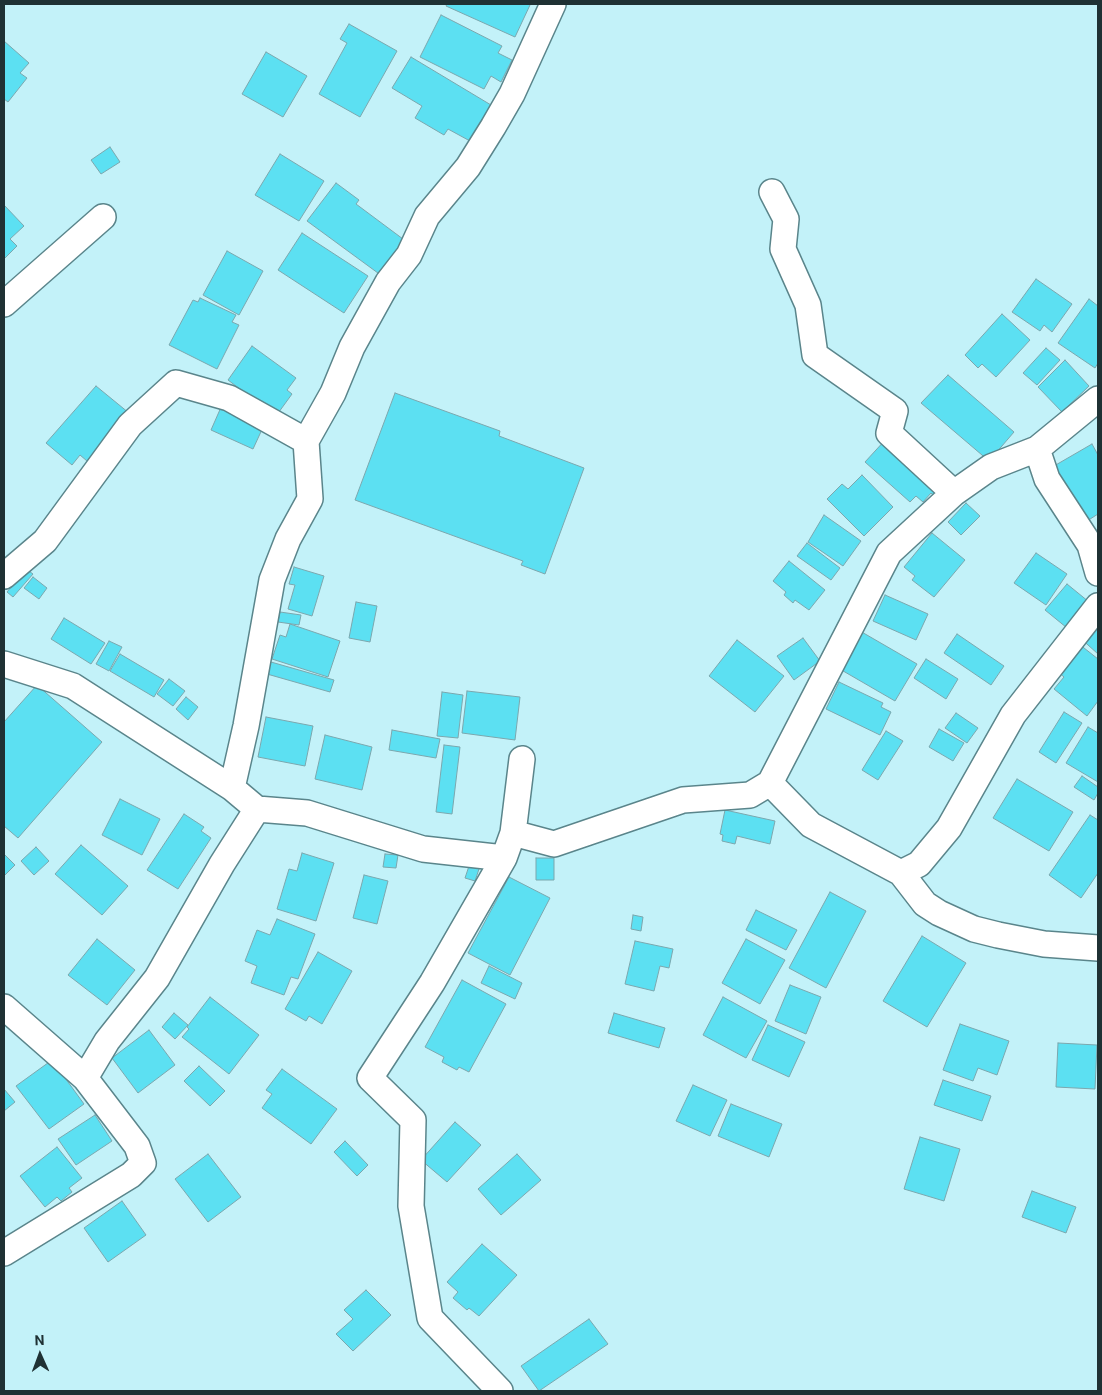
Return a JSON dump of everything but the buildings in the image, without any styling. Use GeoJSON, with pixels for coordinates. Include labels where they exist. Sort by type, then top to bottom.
{"type":"FeatureCollection","features":[{"type":"Feature","properties":{"kind":"street"},"geometry":{"type":"LineString","coordinates":[[232,788],[246,726],[272,580],[288,539],[310,499],[306,441],[333,393],[352,348],[388,282],[409,255],[427,216],[468,167],[494,127],[512,94],[553,4]]}},
{"type":"Feature","properties":{"kind":"street"},"geometry":{"type":"LineString","coordinates":[[772,192],[786,219],[783,249],[808,305],[815,355],[895,411],[889,433],[954,493]]}},
{"type":"Feature","properties":{"kind":"street"},"geometry":{"type":"LineString","coordinates":[[4,304],[104,217]]}},
{"type":"Feature","properties":{"kind":"street"},"geometry":{"type":"LineString","coordinates":[[4,576],[45,541],[130,424],[176,383],[229,398],[306,441]]}},
{"type":"Feature","properties":{"kind":"street"},"geometry":{"type":"LineString","coordinates":[[513,833],[554,844],[683,800],[750,795],[770,783],[889,553],[954,493],[991,467],[1037,449],[1098,400]]}},
{"type":"Feature","properties":{"kind":"street"},"geometry":{"type":"LineString","coordinates":[[1037,449],[1047,479],[1090,545],[1098,573]]}},
{"type":"Feature","properties":{"kind":"street"},"geometry":{"type":"LineString","coordinates":[[901,873],[919,864],[949,828],[1013,715],[1098,606]]}},
{"type":"Feature","properties":{"kind":"street"},"geometry":{"type":"LineString","coordinates":[[4,664],[73,686],[232,788],[258,809],[307,813],[423,849],[504,858]]}},
{"type":"Feature","properties":{"kind":"street"},"geometry":{"type":"LineString","coordinates":[[500,1391],[430,1318],[411,1206],[413,1120],[370,1078],[432,983],[504,858],[513,833],[522,759]]}},
{"type":"Feature","properties":{"kind":"street"},"geometry":{"type":"LineString","coordinates":[[770,783],[811,825],[901,873],[925,904],[939,913],[974,929],[1044,944],[1098,948]]}},
{"type":"Feature","properties":{"kind":"street"},"geometry":{"type":"LineString","coordinates":[[85,1078],[107,1041],[157,978],[222,864],[258,809]]}},
{"type":"Feature","properties":{"kind":"street"},"geometry":{"type":"LineString","coordinates":[[4,1007],[85,1078],[137,1146],[143,1163],[131,1175],[4,1253]]}}]}
